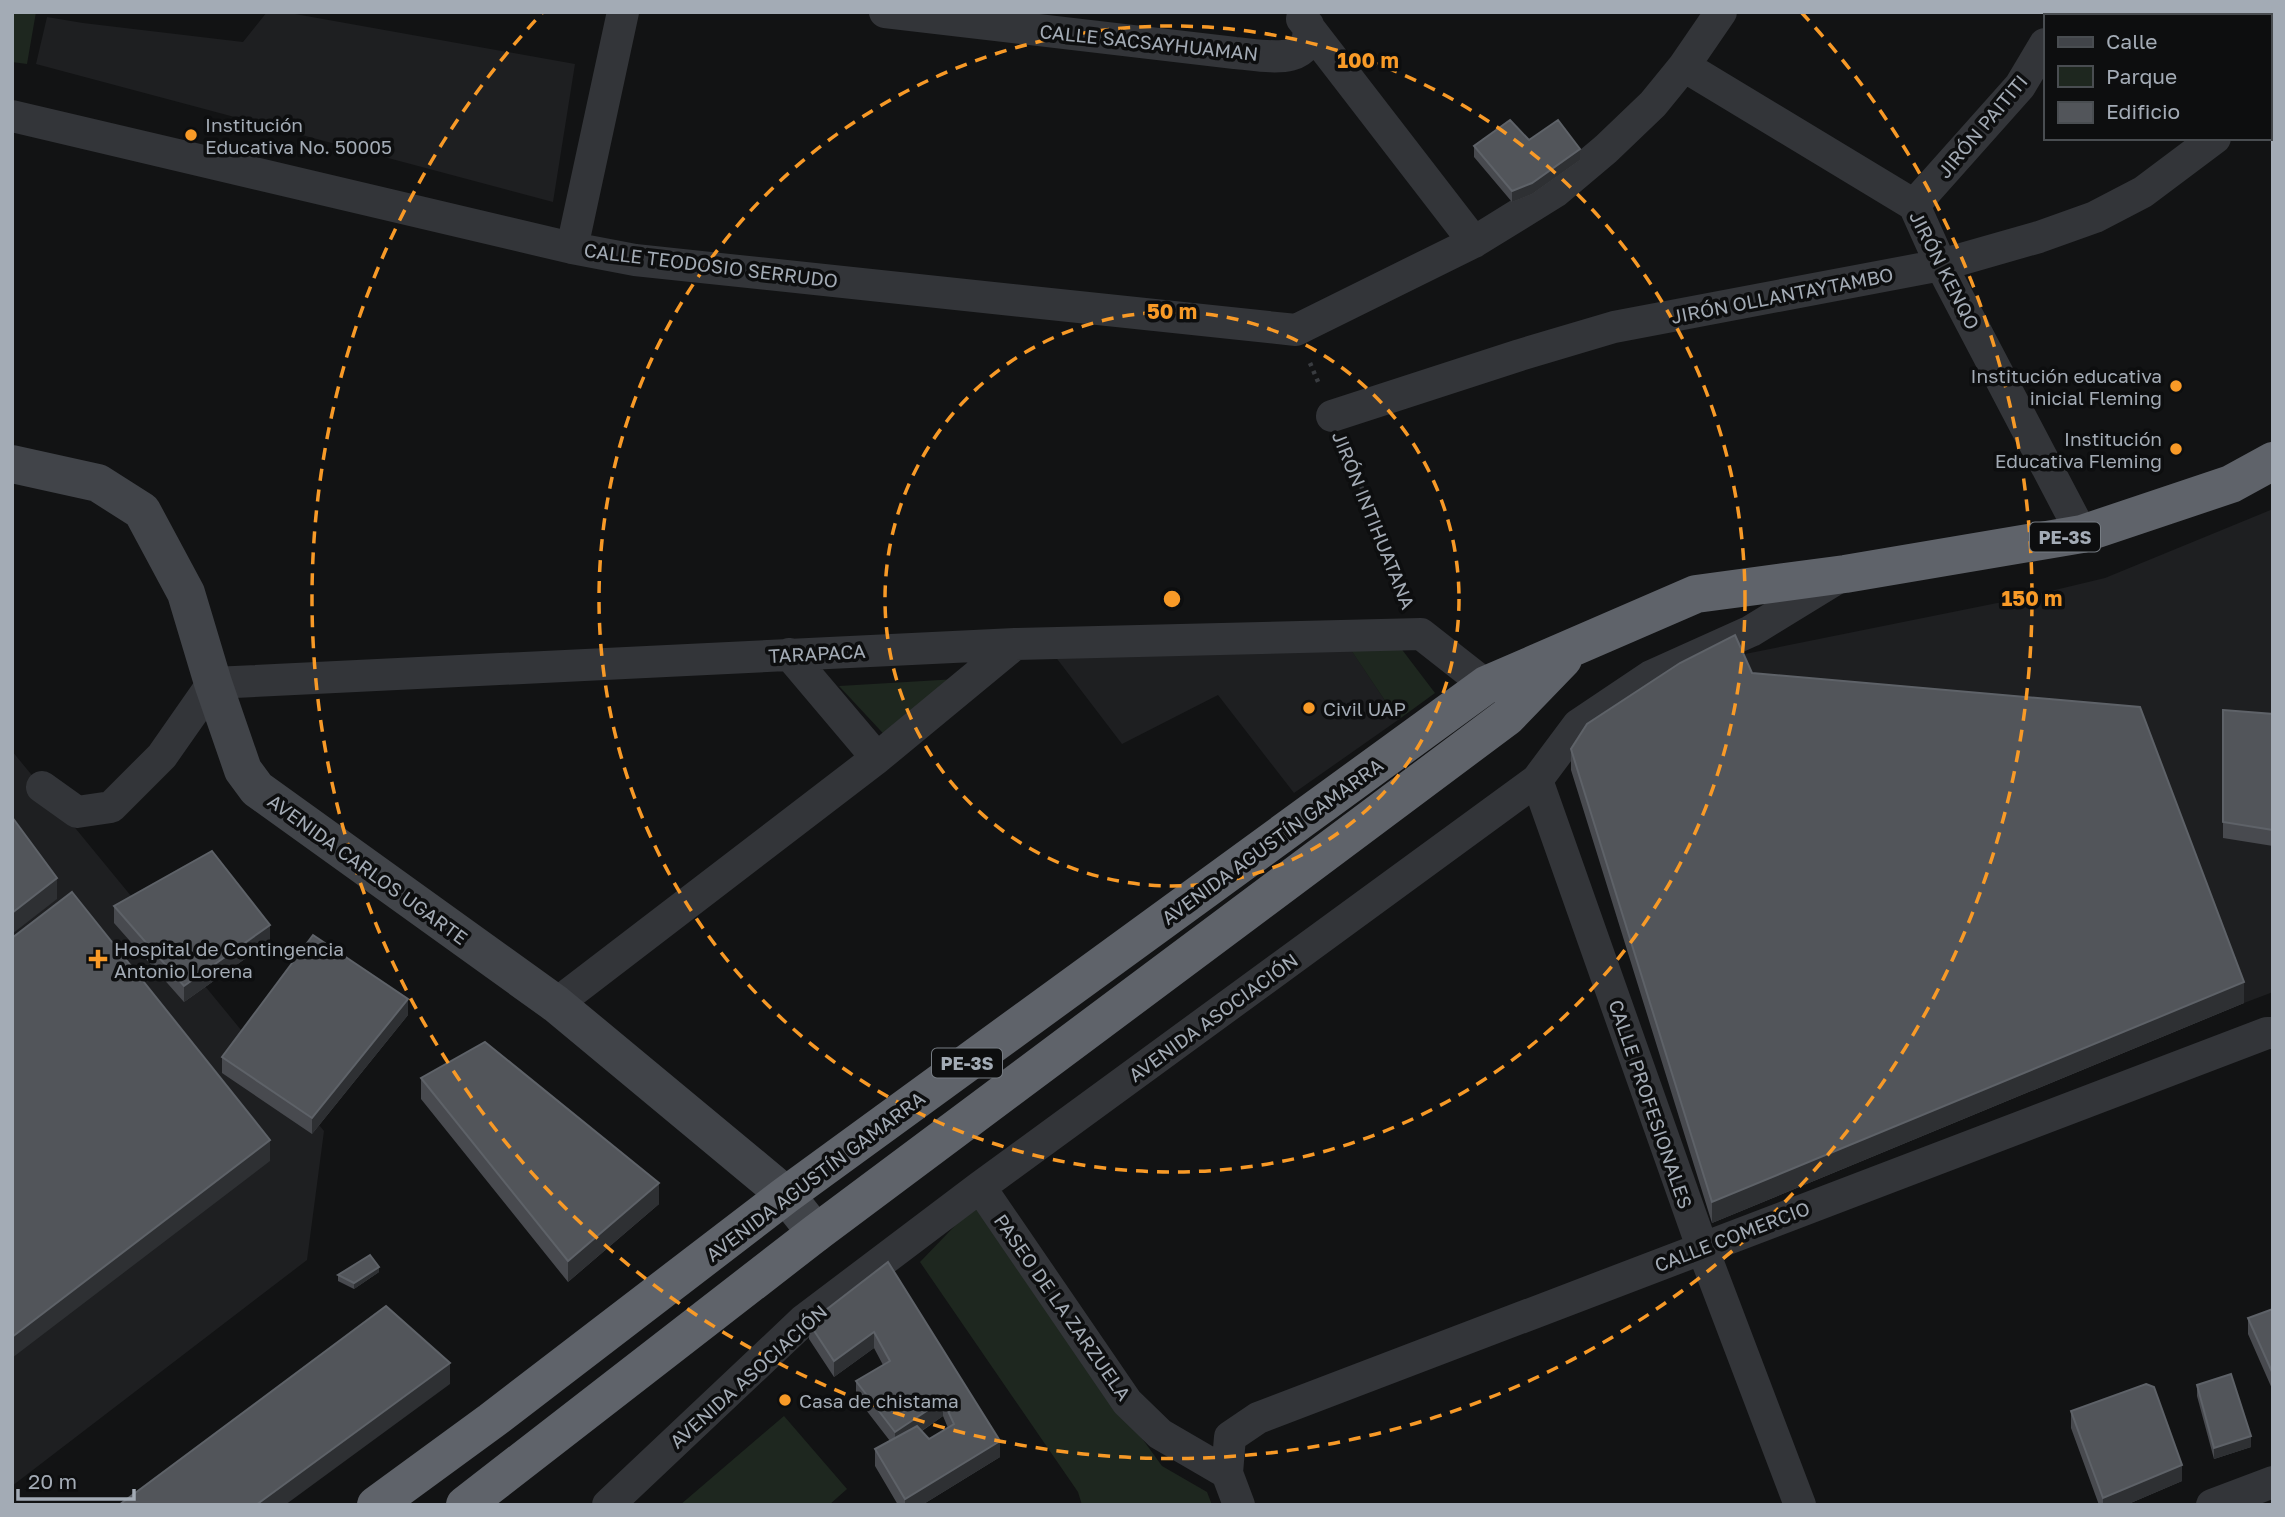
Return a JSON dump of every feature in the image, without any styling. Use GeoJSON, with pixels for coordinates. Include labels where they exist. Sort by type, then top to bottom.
{"type":"FeatureCollection","features":[{"type":"Feature","properties":{"kind":"highway","name":"PE-3S"},"geometry":{"type":"LineString","coordinates":[[1845,574],[2082,534],[2231,484],[2273,461]]}},
{"type":"Feature","properties":{"kind":"highway","name":"AVENIDA AGUSTÍN GAMARRA"},"geometry":{"type":"LineString","coordinates":[[376,1505],[491,1421],[786,1195],[1486,685],[1696,594],[1845,574]]}},
{"type":"Feature","properties":{"kind":"highway","name":"AVENIDA AGUSTÍN GAMARRA"},"geometry":{"type":"LineString","coordinates":[[465,1505],[816,1234],[1507,717],[1574,647]]}},
{"type":"Feature","properties":{"kind":"street"},"geometry":{"type":"LineString","coordinates":[[572,248],[623,12]]}},
{"type":"Feature","properties":{"kind":"street","name":"CALLE SACSAYHUAMAN"},"geometry":{"type":"LineString","coordinates":[[885,12],[1236,53],[1277,55],[1298,54],[1303,50],[1308,39],[1311,17]]}},
{"type":"Feature","properties":{"kind":"street"},"geometry":{"type":"LineString","coordinates":[[1296,330],[1475,242],[1555,192],[1643,113],[1684,66],[1721,12]]}},
{"type":"Feature","properties":{"kind":"street"},"geometry":{"type":"LineString","coordinates":[[1311,17],[1475,242]]}},
{"type":"Feature","properties":{"kind":"street","name":"JIRÓN PAITITI"},"geometry":{"type":"LineString","coordinates":[[1914,205],[2020,86],[2044,46]]}},
{"type":"Feature","properties":{"kind":"street","name":"JIRÓN KENQO"},"geometry":{"type":"LineString","coordinates":[[1684,66],[1914,205],[1941,265],[2082,534]]}},
{"type":"Feature","properties":{"kind":"street","name":"CALLE TEODOSIO SERRUDO"},"geometry":{"type":"LineString","coordinates":[[12,116],[572,248],[648,261],[1296,330]]}},
{"type":"Feature","properties":{"kind":"street","name":"JIRÓN OLLANTAYTAMBO"},"geometry":{"type":"LineString","coordinates":[[1332,416],[1614,327],[1941,265],[2039,237],[2095,217],[2143,192],[2212,140]]}},
{"type":"Feature","properties":{"kind":"street","name":"AVENIDA CARLOS UGARTE"},"geometry":{"type":"LineString","coordinates":[[12,464],[98,483],[142,511],[186,593],[243,770],[257,789],[556,1004],[786,1195],[816,1234]]}},
{"type":"Feature","properties":{"kind":"street","name":"AVENIDA ASOCIACIÓN"},"geometry":{"type":"LineString","coordinates":[[608,1505],[804,1320],[980,1187],[1536,780],[1578,725],[1651,676],[1751,631],[1845,574]]}},
{"type":"Feature","properties":{"kind":"street","name":"TARAPACA"},"geometry":{"type":"LineString","coordinates":[[213,683],[1015,644],[1421,634]]}},
{"type":"Feature","properties":{"kind":"street","name":"JIRÓN INTIHUATANA"},"geometry":{"type":"LineString","coordinates":[[1421,634],[1486,685]]}},
{"type":"Feature","properties":{"kind":"street"},"geometry":{"type":"LineString","coordinates":[[556,1004],[877,758],[1015,644]]}},
{"type":"Feature","properties":{"kind":"street"},"geometry":{"type":"LineString","coordinates":[[789,654],[877,758]]}},
{"type":"Feature","properties":{"kind":"street"},"geometry":{"type":"LineString","coordinates":[[42,788],[77,812],[111,807],[162,756],[213,683]]}},
{"type":"Feature","properties":{"kind":"street","name":"CALLE PROFESIONALES"},"geometry":{"type":"LineString","coordinates":[[1536,780],[1702,1247],[1800,1505]]}},
{"type":"Feature","properties":{"kind":"street","name":"CALLE COMERCIO"},"geometry":{"type":"LineString","coordinates":[[1227,1473],[1230,1437],[1258,1418],[1702,1247],[2273,1033]]}},
{"type":"Feature","properties":{"kind":"street","name":"PASEO DE LA ZARZUELA"},"geometry":{"type":"LineString","coordinates":[[980,1187],[1127,1402],[1160,1434],[1227,1473]]}},
{"type":"Feature","properties":{"kind":"street"},"geometry":{"type":"LineString","coordinates":[[1227,1473],[1239,1505]]}},
{"type":"Feature","properties":{"kind":"street"},"geometry":{"type":"LineString","coordinates":[[2212,1505],[2273,1482]]}},
{"type":"Feature","properties":{"kind":"path","name":"JIRÓN INTIHUATANA"},"geometry":{"type":"LineString","coordinates":[[1296,330],[1421,634]]}},
{"type":"Feature","properties":{"kind":"shaded area"},"geometry":{"type":"Polygon","coordinates":[[[267,12],[284,12],[575,64],[553,202],[36,64],[47,17],[243,42],[267,12]]]}},
{"type":"Feature","properties":{"kind":"shaded area"},"geometry":{"type":"Polygon","coordinates":[[[2273,509],[2273,992],[2244,1003],[2140,728],[1752,694],[1735,656],[2022,598],[2105,578],[2273,509]]]}},
{"type":"Feature","properties":{"kind":"shaded area","name":"Civil UAP"},"geometry":{"type":"Polygon","coordinates":[[[1342,636],[1398,720],[1294,793],[1218,695],[1122,744],[1048,647],[1342,636]]]}},
{"type":"Feature","properties":{"kind":"shaded area","name":"Hospital de Contingencia Antonio Lorena"},"geometry":{"type":"Polygon","coordinates":[[[12,751],[324,1131],[307,1260],[12,1486],[12,751]]]}},
{"type":"Feature","properties":{"kind":"green space"},"geometry":{"type":"Polygon","coordinates":[[[12,12],[36,12],[27,64],[12,62],[12,12]]]}},
{"type":"Feature","properties":{"kind":"green space"},"geometry":{"type":"Polygon","coordinates":[[[1349,647],[1400,647],[1435,693],[1398,720],[1349,647]]]}},
{"type":"Feature","properties":{"kind":"green space"},"geometry":{"type":"Polygon","coordinates":[[[957,679],[893,744],[839,686],[957,679]]]}},
{"type":"Feature","properties":{"kind":"green space"},"geometry":{"type":"Polygon","coordinates":[[[974,1206],[1162,1466],[1207,1492],[1212,1505],[1082,1505],[1078,1492],[920,1262],[974,1206]]]}},
{"type":"Feature","properties":{"kind":"green space"},"geometry":{"type":"Polygon","coordinates":[[[784,1416],[847,1489],[829,1505],[680,1505],[784,1416]]]}},
{"type":"Feature","properties":{"kind":"building"},"geometry":{"type":"Polygon","coordinates":[[[1510,120],[1529,140],[1558,120],[1580,149],[1532,183],[1512,191],[1474,146],[1510,120]]]}},
{"type":"Feature","properties":{"kind":"building"},"geometry":{"type":"Polygon","coordinates":[[[1735,635],[1752,673],[2140,707],[2244,982],[1712,1202],[1571,749],[1587,724],[1680,663],[1735,635]]]}},
{"type":"Feature","properties":{"kind":"building"},"geometry":{"type":"Polygon","coordinates":[[[2223,710],[2273,714],[2273,830],[2223,822],[2223,710]]]}},
{"type":"Feature","properties":{"kind":"building"},"geometry":{"type":"Polygon","coordinates":[[[12,817],[57,878],[12,913],[12,817]]]}},
{"type":"Feature","properties":{"kind":"building"},"geometry":{"type":"Polygon","coordinates":[[[212,851],[270,925],[184,986],[114,906],[212,851]]]}},
{"type":"Feature","properties":{"kind":"building"},"geometry":{"type":"Polygon","coordinates":[[[72,892],[270,1140],[12,1337],[12,938],[72,892]]]}},
{"type":"Feature","properties":{"kind":"building"},"geometry":{"type":"Polygon","coordinates":[[[313,935],[408,999],[312,1118],[222,1057],[313,935]]]}},
{"type":"Feature","properties":{"kind":"building"},"geometry":{"type":"Polygon","coordinates":[[[485,1042],[659,1183],[568,1261],[421,1078],[485,1042]]]}},
{"type":"Feature","properties":{"kind":"building"},"geometry":{"type":"Polygon","coordinates":[[[370,1255],[379,1267],[354,1283],[338,1275],[370,1255]]]}},
{"type":"Feature","properties":{"kind":"building"},"geometry":{"type":"Polygon","coordinates":[[[888,1262],[1000,1441],[905,1499],[875,1449],[917,1426],[929,1439],[954,1424],[943,1400],[895,1432],[856,1381],[890,1361],[874,1332],[834,1361],[809,1323],[888,1262]]]}},
{"type":"Feature","properties":{"kind":"building"},"geometry":{"type":"Polygon","coordinates":[[[386,1306],[450,1363],[256,1505],[119,1505],[386,1306]]]}},
{"type":"Feature","properties":{"kind":"building"},"geometry":{"type":"Polygon","coordinates":[[[2273,1309],[2273,1374],[2248,1318],[2273,1309]]]}},
{"type":"Feature","properties":{"kind":"building"},"geometry":{"type":"Polygon","coordinates":[[[2231,1374],[2251,1436],[2214,1448],[2197,1385],[2231,1374]]]}},
{"type":"Feature","properties":{"kind":"building"},"geometry":{"type":"Polygon","coordinates":[[[2146,1384],[2154,1387],[2182,1465],[2103,1498],[2071,1411],[2146,1384]]]}},
{"type":"Feature","properties":{"kind":"place","name":"Institución Educativa No. 50005"},"geometry":{"type":"Point","coordinates":[191,135]}},
{"type":"Feature","properties":{"kind":"place","name":"Institución educativa inicial Fleming"},"geometry":{"type":"Point","coordinates":[2176,386]}},
{"type":"Feature","properties":{"kind":"place","name":"Institución Educativa Fleming"},"geometry":{"type":"Point","coordinates":[2176,449]}},
{"type":"Feature","properties":{"kind":"place","name":"Civil UAP"},"geometry":{"type":"Point","coordinates":[1309,708]}},
{"type":"Feature","properties":{"kind":"place","name":"Hospital de Contingencia Antonio Lorena"},"geometry":{"type":"Point","coordinates":[98,959]}},
{"type":"Feature","properties":{"kind":"place","name":"Casa de chistama"},"geometry":{"type":"Point","coordinates":[785,1400]}}]}
